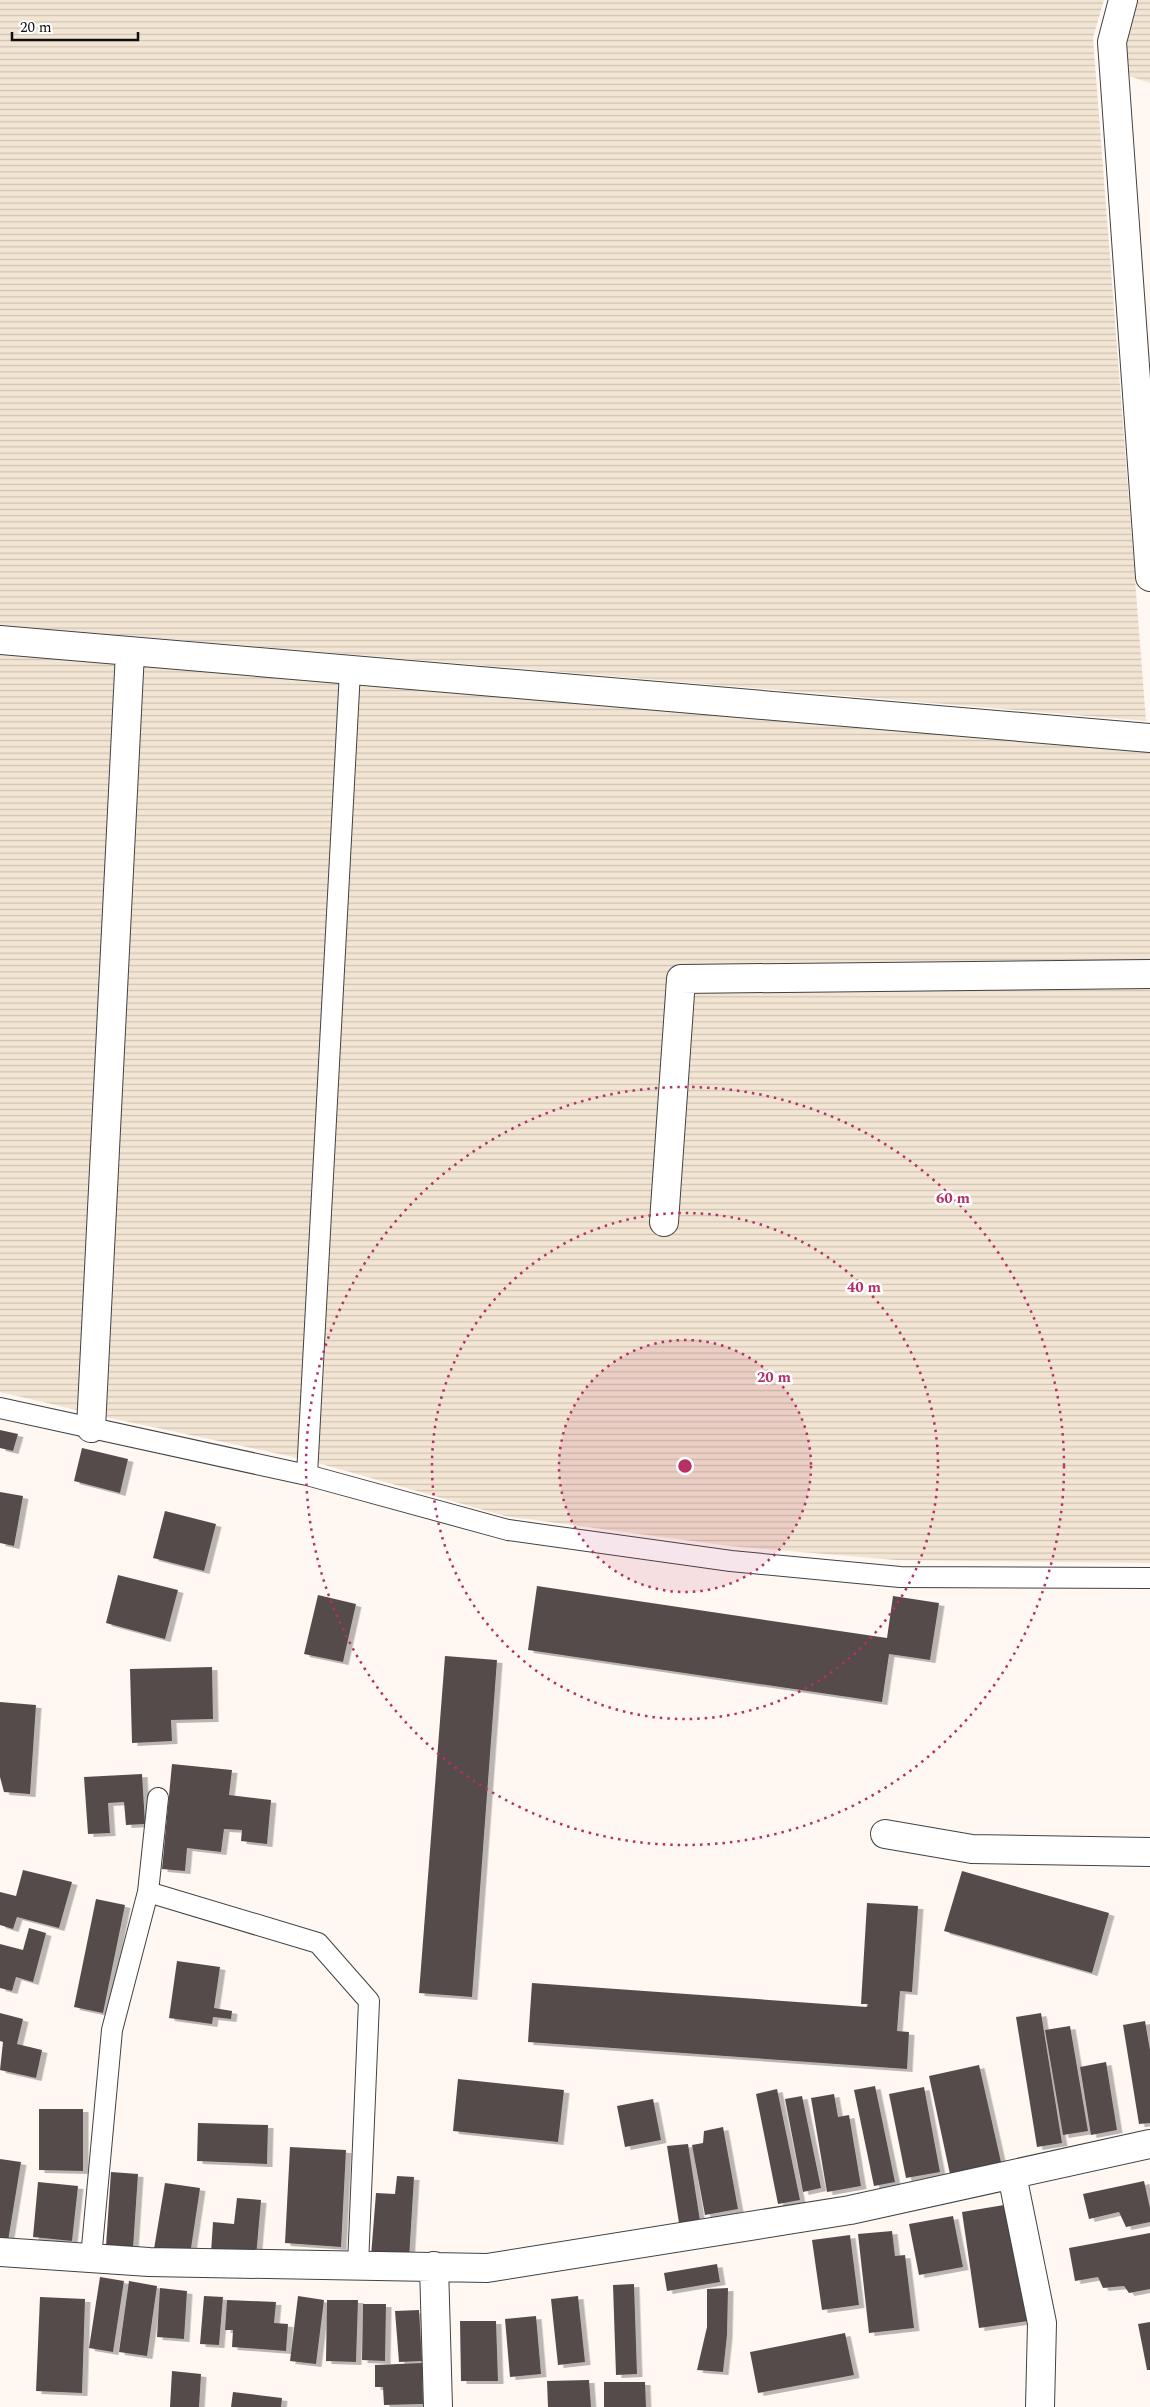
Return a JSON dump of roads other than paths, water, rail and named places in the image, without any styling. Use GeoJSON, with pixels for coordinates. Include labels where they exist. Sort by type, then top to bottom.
{"type":"FeatureCollection","features":[{"type":"Feature","properties":{"kind":"street"},"geometry":{"type":"LineString","coordinates":[[1123,0],[1112,42],[1150,578]]}},
{"type":"Feature","properties":{"kind":"street"},"geometry":{"type":"LineString","coordinates":[[0,640],[1150,738]]}},
{"type":"Feature","properties":{"kind":"street"},"geometry":{"type":"LineString","coordinates":[[91,1428],[130,652]]}},
{"type":"Feature","properties":{"kind":"street"},"geometry":{"type":"LineString","coordinates":[[664,1222],[681,979],[1150,974]]}},
{"type":"Feature","properties":{"kind":"street"},"geometry":{"type":"LineString","coordinates":[[885,1834],[972,1849],[1150,1852]]}},
{"type":"Feature","properties":{"kind":"street"},"geometry":{"type":"LineString","coordinates":[[0,2252],[149,2262],[487,2268],[841,2212],[1150,2144]]}},
{"type":"Feature","properties":{"kind":"street"},"geometry":{"type":"LineString","coordinates":[[1012,2175],[1042,2323],[1040,2407]]}},
{"type":"Feature","properties":{"kind":"street"},"geometry":{"type":"LineString","coordinates":[[434,2266],[438,2407]]}},
{"type":"Feature","properties":{"kind":"lane"},"geometry":{"type":"LineString","coordinates":[[307,1475],[350,671]]}},
{"type":"Feature","properties":{"kind":"lane"},"geometry":{"type":"LineString","coordinates":[[0,1408],[307,1475],[508,1530],[731,1561],[900,1578],[1150,1578]]}},
{"type":"Feature","properties":{"kind":"lane"},"geometry":{"type":"LineString","coordinates":[[91,2258],[112,2030],[148,1892],[158,1798]]}},
{"type":"Feature","properties":{"kind":"lane"},"geometry":{"type":"LineString","coordinates":[[148,1892],[318,1943],[369,2001],[358,2265]]}}]}
